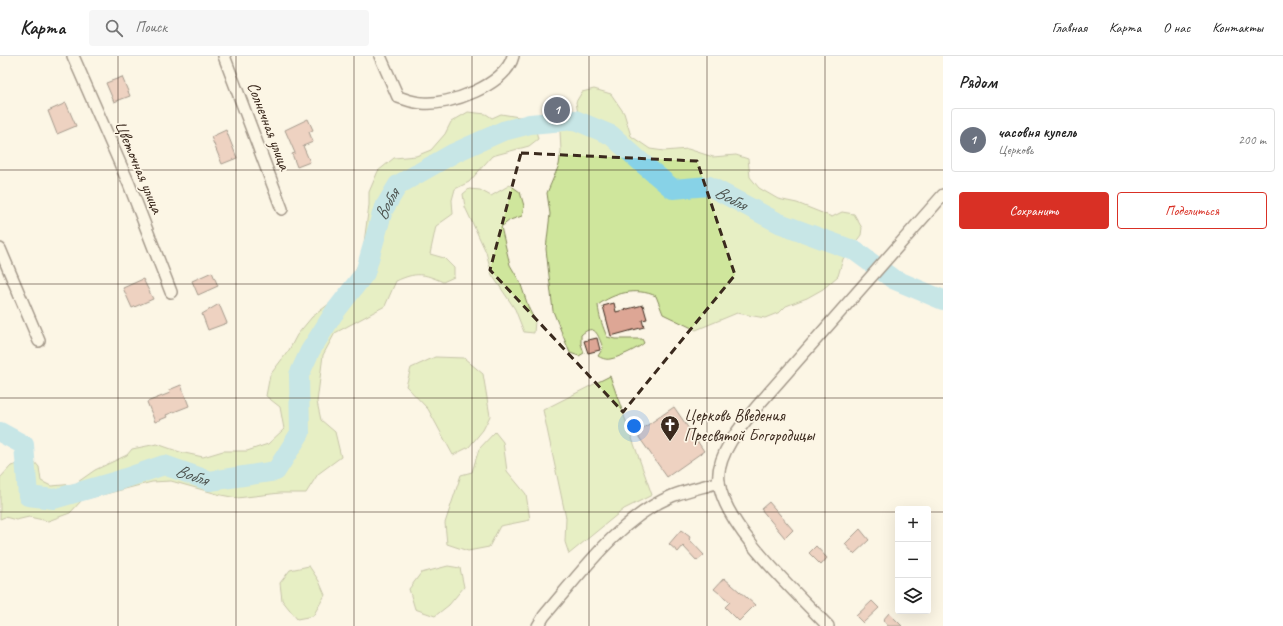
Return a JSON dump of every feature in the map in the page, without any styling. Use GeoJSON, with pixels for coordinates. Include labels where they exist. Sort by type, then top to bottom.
{"type":"FeatureCollection","features":[{"type":"Feature","properties":{"kind":"street","name":"Цветочная улица"},"geometry":{"type":"LineString","coordinates":[[73,56],[129,184],[171,292]]}},
{"type":"Feature","properties":{"kind":"street","name":"Солнечная улица"},"geometry":{"type":"LineString","coordinates":[[224,56],[282,209]]}},
{"type":"Feature","properties":{"kind":"street"},"geometry":{"type":"LineString","coordinates":[[380,56],[398,97],[422,104],[447,102],[471,94],[500,76],[512,62],[513,56]]}},
{"type":"Feature","properties":{"kind":"street"},"geometry":{"type":"LineString","coordinates":[[828,626],[741,530],[727,506],[718,482],[723,456],[741,426],[853,296],[901,244],[943,195]]}},
{"type":"Feature","properties":{"kind":"street"},"geometry":{"type":"LineString","coordinates":[[0,249],[39,341]]}},
{"type":"Feature","properties":{"kind":"street"},"geometry":{"type":"LineString","coordinates":[[538,626],[544,616],[611,538],[642,514],[672,496],[718,482]]}},
{"type":"Feature","properties":{"kind":"highlighted area"},"geometry":{"type":"Polygon","coordinates":[[[521,153],[697,161],[735,275],[623,412],[490,270],[521,153]]]}},
{"type":"Feature","properties":{"kind":"green space"},"geometry":{"type":"Polygon","coordinates":[[[594,89],[611,94],[624,113],[631,136],[650,149],[664,151],[688,149],[713,157],[736,155],[748,159],[750,177],[759,188],[778,199],[797,203],[832,217],[842,212],[854,214],[862,228],[861,235],[843,259],[838,276],[823,289],[807,298],[786,306],[780,312],[765,318],[737,313],[696,330],[663,314],[656,296],[648,293],[633,292],[611,297],[598,305],[600,318],[607,337],[615,339],[642,339],[644,343],[618,357],[604,359],[598,356],[603,348],[598,335],[593,330],[590,330],[581,335],[581,344],[584,353],[579,356],[570,353],[553,311],[546,249],[550,214],[547,193],[559,165],[561,151],[560,131],[570,125],[578,114],[576,102],[582,92],[594,89]]]}},
{"type":"Feature","properties":{"kind":"green space"},"geometry":{"type":"Polygon","coordinates":[[[468,112],[486,114],[492,118],[501,114],[519,117],[530,116],[533,118],[538,139],[529,146],[492,156],[469,182],[455,189],[452,200],[453,214],[436,226],[430,254],[444,258],[454,268],[454,277],[443,282],[425,275],[414,275],[396,281],[385,306],[335,333],[323,355],[317,402],[321,420],[335,432],[341,457],[318,474],[306,493],[280,493],[237,498],[171,481],[152,482],[82,500],[70,513],[48,521],[29,517],[16,520],[5,517],[0,519],[0,478],[11,466],[33,460],[39,467],[41,481],[51,486],[75,484],[95,470],[127,455],[132,449],[157,444],[180,452],[203,457],[223,451],[247,451],[268,444],[284,429],[280,407],[266,396],[270,375],[289,350],[297,335],[312,317],[338,297],[362,258],[369,205],[369,192],[378,171],[394,158],[416,156],[431,150],[445,134],[451,122],[468,112]]]}},
{"type":"Feature","properties":{"kind":"green space"},"geometry":{"type":"Polygon","coordinates":[[[510,185],[520,192],[524,206],[522,216],[510,220],[501,227],[510,265],[520,282],[529,309],[535,321],[534,333],[524,332],[515,309],[492,275],[486,252],[465,207],[463,194],[469,189],[480,190],[491,196],[510,185]]]}},
{"type":"Feature","properties":{"kind":"green space"},"geometry":{"type":"Polygon","coordinates":[[[435,357],[464,358],[483,374],[490,416],[483,430],[469,447],[453,455],[428,409],[406,386],[411,368],[435,357]]]}},
{"type":"Feature","properties":{"kind":"green space"},"geometry":{"type":"Polygon","coordinates":[[[610,376],[652,495],[624,509],[569,554],[565,542],[566,518],[543,410],[610,376]]]}},
{"type":"Feature","properties":{"kind":"green space"},"geometry":{"type":"Polygon","coordinates":[[[495,432],[503,442],[507,471],[526,494],[530,520],[500,526],[489,547],[468,551],[447,544],[445,523],[461,475],[472,472],[479,449],[495,432]]]}},
{"type":"Feature","properties":{"kind":"green space"},"geometry":{"type":"Polygon","coordinates":[[[309,566],[319,581],[325,595],[313,616],[297,619],[282,600],[280,583],[290,570],[309,566]]]}},
{"type":"Feature","properties":{"kind":"green space"},"geometry":{"type":"Polygon","coordinates":[[[448,566],[460,568],[464,587],[449,605],[435,616],[415,609],[409,589],[421,573],[448,566]]]}},
{"type":"Feature","properties":{"kind":"building"},"geometry":{"type":"Polygon","coordinates":[[[122,77],[130,96],[114,102],[106,83],[122,77]]]}},
{"type":"Feature","properties":{"kind":"building"},"geometry":{"type":"Polygon","coordinates":[[[568,102],[570,114],[556,117],[554,105],[568,102]]]}},
{"type":"Feature","properties":{"kind":"building"},"geometry":{"type":"Polygon","coordinates":[[[66,103],[76,126],[57,134],[48,111],[66,103]]]}},
{"type":"Feature","properties":{"kind":"building"},"geometry":{"type":"Polygon","coordinates":[[[308,119],[313,130],[309,132],[313,142],[303,146],[310,162],[297,167],[292,154],[295,153],[285,130],[308,119]]]}},
{"type":"Feature","properties":{"kind":"building"},"geometry":{"type":"Polygon","coordinates":[[[226,130],[237,158],[222,164],[211,137],[226,130]]]}},
{"type":"Feature","properties":{"kind":"building"},"geometry":{"type":"Polygon","coordinates":[[[212,272],[218,286],[198,295],[192,281],[212,272]]]}},
{"type":"Feature","properties":{"kind":"building"},"geometry":{"type":"Polygon","coordinates":[[[143,279],[153,299],[132,308],[123,288],[143,279]]]}},
{"type":"Feature","properties":{"kind":"building"},"geometry":{"type":"Polygon","coordinates":[[[614,303],[616,312],[643,305],[647,319],[642,320],[644,327],[611,336],[603,306],[614,303]]]}},
{"type":"Feature","properties":{"kind":"building"},"geometry":{"type":"Polygon","coordinates":[[[219,304],[227,323],[208,330],[202,314],[219,304]]]}},
{"type":"Feature","properties":{"kind":"building"},"geometry":{"type":"Polygon","coordinates":[[[597,338],[600,350],[588,353],[584,341],[597,338]]]}},
{"type":"Feature","properties":{"kind":"building"},"geometry":{"type":"Polygon","coordinates":[[[181,385],[189,406],[166,415],[167,417],[155,422],[147,402],[170,393],[169,390],[181,385]]]}},
{"type":"Feature","properties":{"kind":"building","name":"Церковь Введения Пресвятой Богородицы"},"geometry":{"type":"Polygon","coordinates":[[[674,407],[704,451],[667,477],[636,433],[674,407]]]}},
{"type":"Feature","properties":{"kind":"building"},"geometry":{"type":"Polygon","coordinates":[[[769,502],[793,530],[785,538],[761,509],[769,502]]]}},
{"type":"Feature","properties":{"kind":"building"},"geometry":{"type":"Polygon","coordinates":[[[860,529],[869,540],[854,554],[845,544],[860,529]]]}},
{"type":"Feature","properties":{"kind":"building"},"geometry":{"type":"Polygon","coordinates":[[[681,530],[690,537],[689,539],[704,555],[697,561],[683,546],[678,552],[669,544],[681,530]]]}},
{"type":"Feature","properties":{"kind":"building"},"geometry":{"type":"Polygon","coordinates":[[[816,546],[827,558],[821,565],[809,553],[816,546]]]}},
{"type":"Feature","properties":{"kind":"building"},"geometry":{"type":"Polygon","coordinates":[[[724,578],[755,605],[739,621],[725,607],[730,602],[714,589],[724,578]]]}},
{"type":"Feature","properties":{"kind":"building"},"geometry":{"type":"Polygon","coordinates":[[[872,601],[879,608],[863,623],[856,616],[872,601]]]}},
{"type":"Feature","properties":{"kind":"building"},"geometry":{"type":"Polygon","coordinates":[[[889,613],[902,626],[888,626],[883,620],[889,613]]]}},
{"type":"Feature","properties":{"kind":"waterway","name":"Вобля"},"geometry":{"type":"LineString","coordinates":[[0,432],[24,445],[28,496],[54,499],[120,480],[164,465],[210,481],[276,471],[300,433],[299,375],[310,351],[334,313],[365,273],[383,210],[398,185],[454,153],[503,131],[530,124],[575,120],[611,135],[673,189],[709,186],[779,223],[855,251],[893,279],[943,300]]}},
{"type":"Feature","properties":{"kind":"place","name":"часовня купель"},"geometry":{"type":"Point","coordinates":[557,110]}},
{"type":"Feature","properties":{"kind":"place","name":"Церковь Введения Пресвятой Богородицы"},"geometry":{"type":"Point","coordinates":[670,442]}}]}
